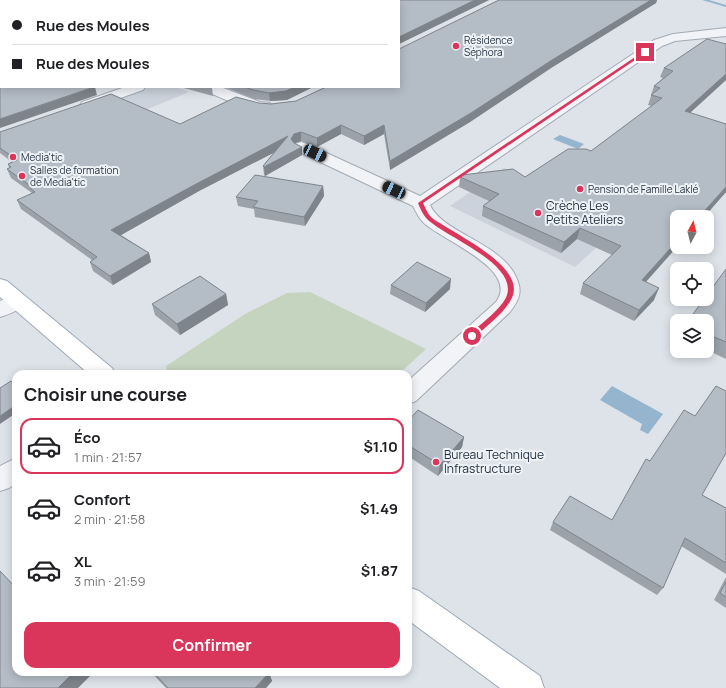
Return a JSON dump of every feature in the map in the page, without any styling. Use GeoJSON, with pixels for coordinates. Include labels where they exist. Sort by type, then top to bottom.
{"type":"FeatureCollection","features":[{"type":"Feature","properties":{"kind":"main road"},"geometry":{"type":"LineString","coordinates":[[0,286],[8,306],[98,370]]}},
{"type":"Feature","properties":{"kind":"main road"},"geometry":{"type":"LineString","coordinates":[[412,605],[528,688]]}},
{"type":"Feature","properties":{"kind":"street"},"geometry":{"type":"LineString","coordinates":[[420,203],[658,43],[673,38],[726,32]]}},
{"type":"Feature","properties":{"kind":"street"},"geometry":{"type":"LineString","coordinates":[[73,110],[135,88]]}},
{"type":"Feature","properties":{"kind":"street"},"geometry":{"type":"LineString","coordinates":[[211,88],[258,106],[276,108]]}},
{"type":"Feature","properties":{"kind":"street"},"geometry":{"type":"LineString","coordinates":[[302,147],[420,203],[428,218],[491,259],[503,269],[510,286],[510,295],[503,307],[412,391]]}},
{"type":"Feature","properties":{"kind":"street"},"geometry":{"type":"LineString","coordinates":[[0,480],[12,472]]}},
{"type":"Feature","properties":{"kind":"shaded area"},"geometry":{"type":"Polygon","coordinates":[[[147,88],[178,88],[189,92],[50,150],[24,133],[147,88]]]}},
{"type":"Feature","properties":{"kind":"shaded area","name":"Crèche Les Petits Ateliers"},"geometry":{"type":"Polygon","coordinates":[[[504,168],[627,220],[575,267],[450,206],[504,168]]]}},
{"type":"Feature","properties":{"kind":"green space"},"geometry":{"type":"Polygon","coordinates":[[[310,292],[426,349],[403,370],[167,370],[166,366],[245,314],[287,293],[310,292]]]}},
{"type":"Feature","properties":{"kind":"water"},"geometry":{"type":"Polygon","coordinates":[[[560,135],[584,144],[578,149],[553,139],[560,135]]]}},
{"type":"Feature","properties":{"kind":"water"},"geometry":{"type":"Polygon","coordinates":[[[612,386],[663,414],[648,434],[640,430],[642,424],[600,400],[612,386]]]}},
{"type":"Feature","properties":{"kind":"building"},"geometry":{"type":"Polygon","coordinates":[[[400,0],[475,0],[400,37],[400,0]]]}},
{"type":"Feature","properties":{"kind":"building"},"geometry":{"type":"Polygon","coordinates":[[[499,0],[651,0],[552,60],[471,113],[390,161],[384,125],[364,136],[341,125],[317,138],[301,132],[294,134],[291,139],[294,143],[302,147],[264,167],[263,166],[288,136],[111,230],[149,253],[110,276],[90,262],[97,257],[17,200],[35,192],[30,188],[32,187],[7,169],[11,167],[8,164],[17,160],[0,148],[0,132],[111,94],[180,124],[236,97],[259,103],[271,104],[296,101],[324,88],[400,88],[400,49],[499,0]]]}},
{"type":"Feature","properties":{"kind":"building"},"geometry":{"type":"Polygon","coordinates":[[[707,39],[726,44],[726,74],[685,111],[726,124],[726,187],[705,210],[670,210],[670,249],[642,280],[659,288],[639,310],[583,283],[621,246],[580,228],[564,242],[483,206],[499,194],[460,177],[462,175],[513,169],[525,177],[568,149],[586,149],[591,151],[662,98],[651,95],[660,88],[654,86],[673,71],[664,68],[707,39]]]}},
{"type":"Feature","properties":{"kind":"building"},"geometry":{"type":"Polygon","coordinates":[[[0,88],[91,88],[0,119],[0,88]]]}},
{"type":"Feature","properties":{"kind":"building"},"geometry":{"type":"Polygon","coordinates":[[[248,88],[293,88],[286,91],[269,93],[248,88]]]}},
{"type":"Feature","properties":{"kind":"building"},"geometry":{"type":"Polygon","coordinates":[[[255,175],[323,186],[304,217],[253,207],[258,201],[236,197],[255,175]]]}},
{"type":"Feature","properties":{"kind":"building"},"geometry":{"type":"Polygon","coordinates":[[[417,262],[451,279],[426,303],[391,285],[417,262]]]}},
{"type":"Feature","properties":{"kind":"building"},"geometry":{"type":"Polygon","coordinates":[[[726,269],[726,342],[714,337],[714,314],[693,314],[699,306],[714,306],[714,285],[726,269]]]}},
{"type":"Feature","properties":{"kind":"building"},"geometry":{"type":"Polygon","coordinates":[[[200,276],[226,294],[177,324],[152,304],[200,276]]]}},
{"type":"Feature","properties":{"kind":"building"},"geometry":{"type":"Polygon","coordinates":[[[12,382],[12,408],[0,416],[0,388],[12,382]]]}},
{"type":"Feature","properties":{"kind":"building"},"geometry":{"type":"Polygon","coordinates":[[[716,386],[726,391],[726,453],[702,495],[726,508],[726,563],[685,538],[663,588],[553,522],[570,496],[612,520],[646,459],[650,461],[684,410],[695,416],[716,386]]]}},
{"type":"Feature","properties":{"kind":"building"},"geometry":{"type":"Polygon","coordinates":[[[418,410],[464,437],[440,465],[412,448],[412,417],[418,410]]]}},
{"type":"Feature","properties":{"kind":"building"},"geometry":{"type":"Polygon","coordinates":[[[0,571],[12,584],[12,676],[70,676],[58,688],[0,688],[0,571]]]}},
{"type":"Feature","properties":{"kind":"building"},"geometry":{"type":"Polygon","coordinates":[[[726,582],[726,597],[720,593],[726,582]]]}},
{"type":"Feature","properties":{"kind":"building"},"geometry":{"type":"Polygon","coordinates":[[[157,676],[266,676],[255,688],[168,688],[157,676]]]}},
{"type":"Feature","properties":{"kind":"waterway"},"geometry":{"type":"LineString","coordinates":[[704,0],[726,6]]}},
{"type":"Feature","properties":{"kind":"place","name":"Résidence Séphora"},"geometry":{"type":"Point","coordinates":[456,46]}},
{"type":"Feature","properties":{"kind":"place","name":"Media'tic"},"geometry":{"type":"Point","coordinates":[13,157]}},
{"type":"Feature","properties":{"kind":"place","name":"Salles de formation de Media'tic"},"geometry":{"type":"Point","coordinates":[22,176]}},
{"type":"Feature","properties":{"kind":"place","name":"Pension de Famille Laklé"},"geometry":{"type":"Point","coordinates":[580,189]}},
{"type":"Feature","properties":{"kind":"place","name":"Crèche Les Petits Ateliers"},"geometry":{"type":"Point","coordinates":[538,213]}},
{"type":"Feature","properties":{"kind":"place","name":"Bureau Technique Infrastructure"},"geometry":{"type":"Point","coordinates":[436,462]}},
{"type":"Feature","properties":{"kind":"route"},"geometry":{"type":"LineString","coordinates":[[472,336],[503,307],[510,295],[510,286],[507,277],[503,269],[491,259],[428,218],[420,203],[645,52]]}}]}
